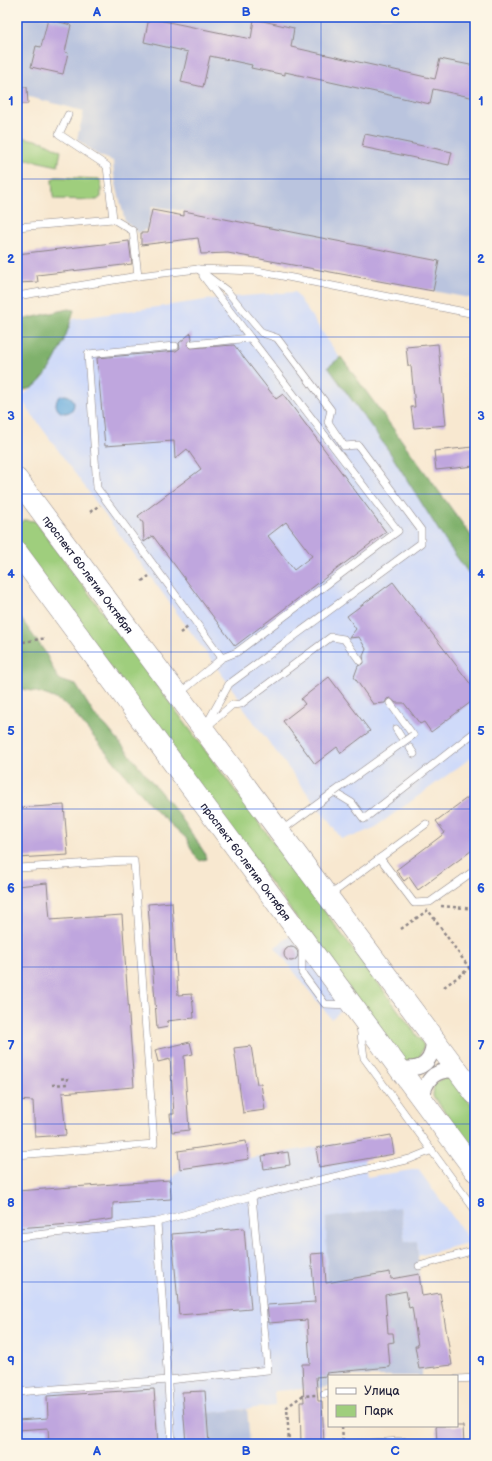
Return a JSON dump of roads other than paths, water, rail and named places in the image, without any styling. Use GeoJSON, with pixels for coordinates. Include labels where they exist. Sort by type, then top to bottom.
{"type":"FeatureCollection","features":[{"type":"Feature","properties":{"kind":"main road","name":"проспект 60-летия Октября"},"geometry":{"type":"LineString","coordinates":[[17,479],[475,1094]]}},
{"type":"Feature","properties":{"kind":"main road","name":"проспект 60-летия Октября"},"geometry":{"type":"LineString","coordinates":[[17,552],[475,1171]]}},
{"type":"Feature","properties":{"kind":"street"},"geometry":{"type":"LineString","coordinates":[[400,1068],[418,1068],[424,1065],[433,1050],[434,1039]]}},
{"type":"Feature","properties":{"kind":"street"},"geometry":{"type":"LineString","coordinates":[[422,1100],[423,1091],[433,1076],[441,1071],[458,1071]]}},
{"type":"Feature","properties":{"kind":"lane"},"geometry":{"type":"LineString","coordinates":[[68,115],[59,134],[108,166],[113,219]]}},
{"type":"Feature","properties":{"kind":"lane"},"geometry":{"type":"LineString","coordinates":[[17,227],[113,219],[133,231],[138,276]]}},
{"type":"Feature","properties":{"kind":"lane"},"geometry":{"type":"LineString","coordinates":[[178,694],[222,658],[237,652],[398,532],[198,269]]}},
{"type":"Feature","properties":{"kind":"lane"},"geometry":{"type":"LineString","coordinates":[[198,269],[227,291],[262,333],[277,338],[331,410],[328,422],[344,446],[358,445],[421,530],[421,543],[229,684],[204,729]]}},
{"type":"Feature","properties":{"kind":"lane"},"geometry":{"type":"LineString","coordinates":[[17,296],[138,276],[198,269],[257,271],[475,314]]}},
{"type":"Feature","properties":{"kind":"lane"},"geometry":{"type":"LineString","coordinates":[[192,344],[250,338]]}},
{"type":"Feature","properties":{"kind":"lane"},"geometry":{"type":"LineString","coordinates":[[175,346],[88,354],[88,372],[97,488],[222,658]]}},
{"type":"Feature","properties":{"kind":"lane"},"geometry":{"type":"LineString","coordinates":[[204,729],[232,706],[241,704],[331,637],[344,639],[360,661]]}},
{"type":"Feature","properties":{"kind":"lane"},"geometry":{"type":"LineString","coordinates":[[280,831],[413,735],[390,703]]}},
{"type":"Feature","properties":{"kind":"lane"},"geometry":{"type":"LineString","coordinates":[[396,730],[401,737]]}},
{"type":"Feature","properties":{"kind":"lane"},"geometry":{"type":"LineString","coordinates":[[334,792],[352,803],[364,819],[475,732]]}},
{"type":"Feature","properties":{"kind":"lane"},"geometry":{"type":"LineString","coordinates":[[328,896],[426,824]]}},
{"type":"Feature","properties":{"kind":"lane"},"geometry":{"type":"LineString","coordinates":[[380,858],[414,903],[430,902],[475,870]]}},
{"type":"Feature","properties":{"kind":"lane"},"geometry":{"type":"LineString","coordinates":[[17,868],[47,867],[102,861],[134,861],[154,1144],[17,1154]]}},
{"type":"Feature","properties":{"kind":"lane"},"geometry":{"type":"LineString","coordinates":[[356,1009],[364,1058],[475,1210]]}},
{"type":"Feature","properties":{"kind":"lane"},"geometry":{"type":"LineString","coordinates":[[17,1237],[157,1222],[252,1196],[410,1159],[432,1150]]}},
{"type":"Feature","properties":{"kind":"lane"},"geometry":{"type":"LineString","coordinates":[[17,1392],[168,1380],[268,1370],[252,1196]]}},
{"type":"Feature","properties":{"kind":"lane"},"geometry":{"type":"LineString","coordinates":[[157,1222],[172,1444]]}},
{"type":"Feature","properties":{"kind":"lane"},"geometry":{"type":"LineString","coordinates":[[419,1266],[475,1250]]}},
{"type":"Feature","properties":{"kind":"lane"},"geometry":{"type":"LineString","coordinates":[[458,1379],[475,1378]]}},
{"type":"Feature","properties":{"kind":"lane"},"geometry":{"type":"LineString","coordinates":[[351,1444],[403,1441],[403,1444]]}},
{"type":"Feature","properties":{"kind":"water"},"geometry":{"type":"Polygon","coordinates":[[[61,395],[69,395],[74,400],[72,411],[69,413],[61,413],[56,408],[56,400],[61,395]]]}}]}
